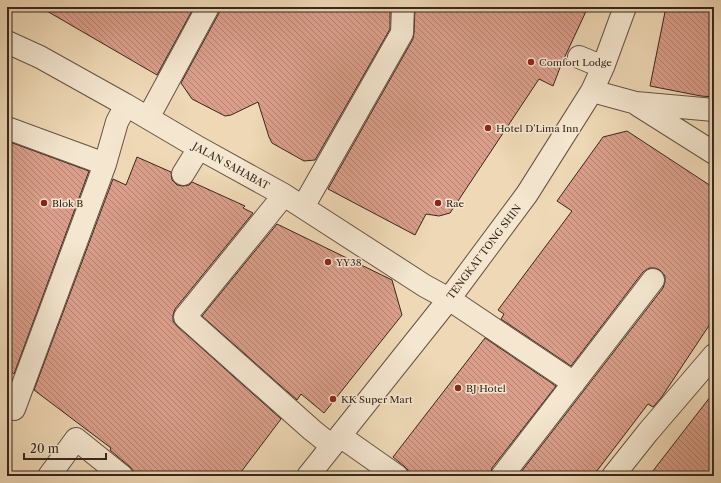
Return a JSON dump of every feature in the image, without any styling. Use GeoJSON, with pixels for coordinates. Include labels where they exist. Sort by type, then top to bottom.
{"type":"FeatureCollection","features":[{"type":"Feature","properties":{"kind":"street"},"geometry":{"type":"LineString","coordinates":[[148,118],[208,7]]}},
{"type":"Feature","properties":{"kind":"street"},"geometry":{"type":"LineString","coordinates":[[303,207],[402,33],[403,7]]}},
{"type":"Feature","properties":{"kind":"street","name":"TENGKAT TONG SHIN"},"geometry":{"type":"LineString","coordinates":[[308,476],[449,299],[527,194],[592,91],[603,67],[625,7]]}},
{"type":"Feature","properties":{"kind":"street","name":"JALAN SAHABAT"},"geometry":{"type":"LineString","coordinates":[[7,42],[40,56],[199,148],[284,195],[425,286],[449,299],[574,383]]}},
{"type":"Feature","properties":{"kind":"street"},"geometry":{"type":"LineString","coordinates":[[579,57],[603,67]]}},
{"type":"Feature","properties":{"kind":"street"},"geometry":{"type":"LineString","coordinates":[[592,91],[636,103],[714,110]]}},
{"type":"Feature","properties":{"kind":"street"},"geometry":{"type":"LineString","coordinates":[[636,103],[714,153]]}},
{"type":"Feature","properties":{"kind":"street"},"geometry":{"type":"LineString","coordinates":[[7,407],[14,409],[105,164],[117,122],[126,105]]}},
{"type":"Feature","properties":{"kind":"street"},"geometry":{"type":"LineString","coordinates":[[7,128],[105,164]]}},
{"type":"Feature","properties":{"kind":"street"},"geometry":{"type":"LineString","coordinates":[[183,174],[199,148]]}},
{"type":"Feature","properties":{"kind":"street"},"geometry":{"type":"LineString","coordinates":[[284,195],[185,317],[312,430],[336,441],[397,476]]}},
{"type":"Feature","properties":{"kind":"street"},"geometry":{"type":"LineString","coordinates":[[502,476],[653,280]]}},
{"type":"Feature","properties":{"kind":"street"},"geometry":{"type":"LineString","coordinates":[[613,476],[648,432],[714,355]]}},
{"type":"Feature","properties":{"kind":"street"},"geometry":{"type":"LineString","coordinates":[[50,476],[76,440],[122,476]]}},
{"type":"Feature","properties":{"kind":"building"},"geometry":{"type":"Polygon","coordinates":[[[40,7],[194,7],[157,75],[40,7]]]}},
{"type":"Feature","properties":{"kind":"building"},"geometry":{"type":"Polygon","coordinates":[[[220,7],[390,7],[390,29],[315,160],[304,161],[272,143],[258,102],[231,115],[225,116],[192,99],[181,83],[219,13],[220,7]]]}},
{"type":"Feature","properties":{"kind":"building"},"geometry":{"type":"Polygon","coordinates":[[[415,7],[588,7],[553,86],[539,79],[450,213],[439,216],[426,214],[415,235],[328,189],[413,39],[415,7]]]}},
{"type":"Feature","properties":{"kind":"building"},"geometry":{"type":"Polygon","coordinates":[[[666,7],[714,7],[714,97],[701,96],[650,86],[666,7]]]}},
{"type":"Feature","properties":{"kind":"building"},"geometry":{"type":"Polygon","coordinates":[[[627,131],[714,188],[714,318],[661,398],[653,407],[648,404],[593,476],[518,476],[663,288],[665,282],[665,276],[660,270],[649,268],[643,272],[571,366],[501,319],[504,314],[498,310],[572,211],[557,201],[603,137],[627,131]]]}},
{"type":"Feature","properties":{"kind":"building","name":"Blok B"},"geometry":{"type":"Polygon","coordinates":[[[7,141],[89,171],[14,374],[7,369],[7,141]]]}},
{"type":"Feature","properties":{"kind":"building"},"geometry":{"type":"Polygon","coordinates":[[[137,157],[171,172],[172,180],[177,185],[189,185],[192,182],[245,206],[243,208],[253,213],[175,309],[173,315],[173,321],[177,326],[281,419],[238,476],[134,476],[130,467],[110,450],[111,448],[34,390],[113,179],[126,185],[137,157]]]}},
{"type":"Feature","properties":{"kind":"building"},"geometry":{"type":"Polygon","coordinates":[[[277,224],[392,280],[402,315],[324,413],[301,394],[297,400],[202,316],[277,224]]]}},
{"type":"Feature","properties":{"kind":"building"},"geometry":{"type":"Polygon","coordinates":[[[485,338],[556,386],[492,468],[490,476],[409,476],[408,470],[393,457],[485,338]]]}},
{"type":"Feature","properties":{"kind":"building"},"geometry":{"type":"Polygon","coordinates":[[[714,392],[714,476],[649,476],[714,392]]]}},
{"type":"Feature","properties":{"kind":"place","name":"Comfort Lodge"},"geometry":{"type":"Point","coordinates":[531,62]}},
{"type":"Feature","properties":{"kind":"place","name":"Hotel D'Lima Inn"},"geometry":{"type":"Point","coordinates":[488,128]}},
{"type":"Feature","properties":{"kind":"place","name":"Blok B"},"geometry":{"type":"Point","coordinates":[44,203]}},
{"type":"Feature","properties":{"kind":"place","name":"Rae"},"geometry":{"type":"Point","coordinates":[438,203]}},
{"type":"Feature","properties":{"kind":"place","name":"YY38"},"geometry":{"type":"Point","coordinates":[328,262]}},
{"type":"Feature","properties":{"kind":"place","name":"BJ Hotel"},"geometry":{"type":"Point","coordinates":[458,388]}},
{"type":"Feature","properties":{"kind":"place","name":"KK Super Mart"},"geometry":{"type":"Point","coordinates":[333,399]}}]}
